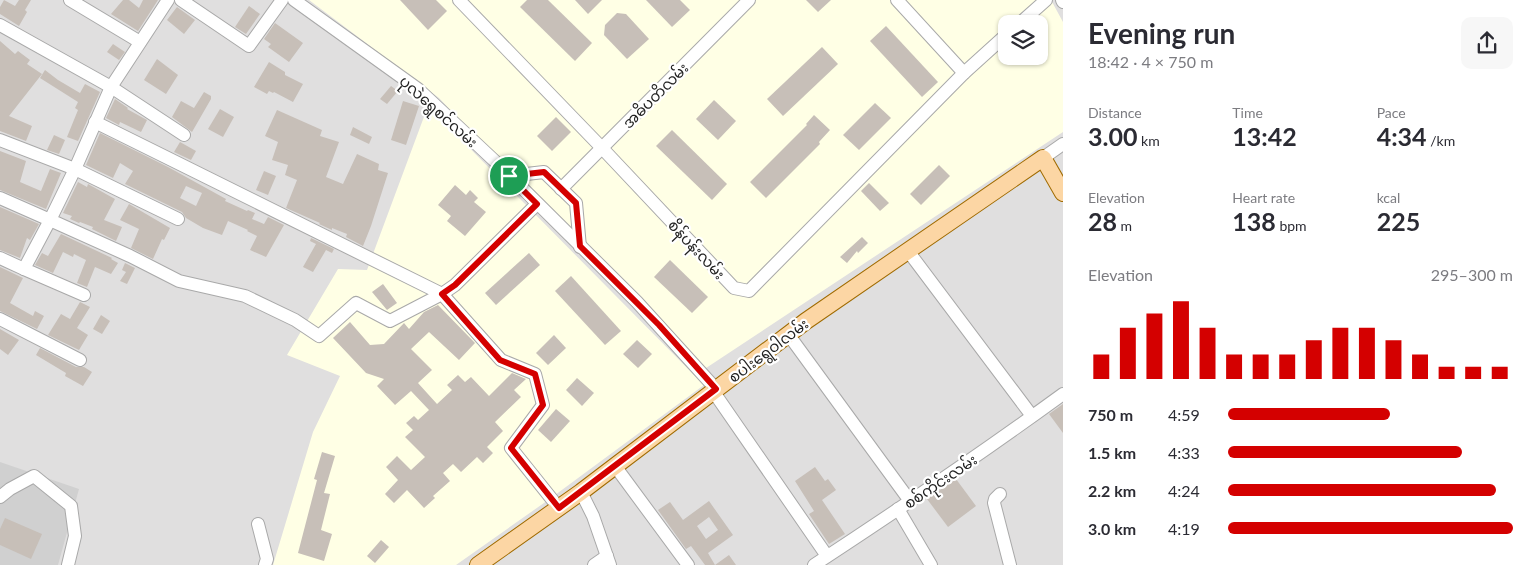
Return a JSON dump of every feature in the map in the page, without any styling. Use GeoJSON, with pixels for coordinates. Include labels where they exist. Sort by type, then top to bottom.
{"type":"FeatureCollection","features":[{"type":"Feature","properties":{"kind":"main road"},"geometry":{"type":"LineString","coordinates":[[1043,158],[1063,192]]}},
{"type":"Feature","properties":{"kind":"main road","name":"စပါးရွေဝါလမ်း"},"geometry":{"type":"LineString","coordinates":[[478,565],[581,492],[788,334],[1043,158]]}},
{"type":"Feature","properties":{"kind":"street"},"geometry":{"type":"LineString","coordinates":[[70,0],[140,42]]}},
{"type":"Feature","properties":{"kind":"street"},"geometry":{"type":"LineString","coordinates":[[24,269],[75,169],[111,87],[168,0]]}},
{"type":"Feature","properties":{"kind":"street"},"geometry":{"type":"LineString","coordinates":[[181,0],[250,46],[282,0]]}},
{"type":"Feature","properties":{"kind":"street","name":"ပုလဲရွေစင်လမ်း"},"geometry":{"type":"LineString","coordinates":[[294,0],[418,89],[509,176],[659,325],[715,390],[827,556]]}},
{"type":"Feature","properties":{"kind":"street","name":"စိန်ပန်းလမ်း"},"geometry":{"type":"LineString","coordinates":[[459,0],[734,288],[750,291],[964,73]]}},
{"type":"Feature","properties":{"kind":"street","name":"အဓိပတိလမ်း"},"geometry":{"type":"LineString","coordinates":[[561,189],[749,0]]}},
{"type":"Feature","properties":{"kind":"street"},"geometry":{"type":"LineString","coordinates":[[897,0],[964,73],[998,42]]}},
{"type":"Feature","properties":{"kind":"street"},"geometry":{"type":"LineString","coordinates":[[1029,15],[1046,0]]}},
{"type":"Feature","properties":{"kind":"street"},"geometry":{"type":"LineString","coordinates":[[0,25],[111,87],[184,135]]}},
{"type":"Feature","properties":{"kind":"street"},"geometry":{"type":"LineString","coordinates":[[95,122],[442,294],[500,360],[535,374],[543,405],[511,448],[559,508]]}},
{"type":"Feature","properties":{"kind":"street"},"geometry":{"type":"LineString","coordinates":[[0,140],[75,169],[178,219]]}},
{"type":"Feature","properties":{"kind":"street","name":"စပါးရွေဝါလမ်း"},"geometry":{"type":"LineString","coordinates":[[1043,158],[1063,144]]}},
{"type":"Feature","properties":{"kind":"street"},"geometry":{"type":"LineString","coordinates":[[509,176],[544,172],[576,203],[580,246]]}},
{"type":"Feature","properties":{"kind":"street"},"geometry":{"type":"LineString","coordinates":[[0,198],[130,256],[179,281],[245,296],[295,320],[319,336],[356,303],[390,321],[442,294],[455,285],[537,204]]}},
{"type":"Feature","properties":{"kind":"street"},"geometry":{"type":"LineString","coordinates":[[908,251],[1032,416]]}},
{"type":"Feature","properties":{"kind":"street"},"geometry":{"type":"LineString","coordinates":[[0,258],[84,295]]}},
{"type":"Feature","properties":{"kind":"street"},"geometry":{"type":"LineString","coordinates":[[0,319],[80,360]]}},
{"type":"Feature","properties":{"kind":"street"},"geometry":{"type":"LineString","coordinates":[[788,334],[910,501]]}},
{"type":"Feature","properties":{"kind":"street","name":"စစ်ကိုင်းလမ်း"},"geometry":{"type":"LineString","coordinates":[[815,565],[898,510],[1063,394]]}},
{"type":"Feature","properties":{"kind":"street"},"geometry":{"type":"LineString","coordinates":[[615,466],[688,565]]}},
{"type":"Feature","properties":{"kind":"street"},"geometry":{"type":"LineString","coordinates":[[0,497],[10,489],[34,476],[71,506],[75,536],[68,565]]}},
{"type":"Feature","properties":{"kind":"street"},"geometry":{"type":"LineString","coordinates":[[581,492],[593,516],[609,560],[594,565]]}},
{"type":"Feature","properties":{"kind":"street"},"geometry":{"type":"LineString","coordinates":[[1000,494],[994,503],[1005,563]]}},
{"type":"Feature","properties":{"kind":"street"},"geometry":{"type":"LineString","coordinates":[[898,510],[932,565]]}},
{"type":"Feature","properties":{"kind":"street"},"geometry":{"type":"LineString","coordinates":[[258,524],[267,559],[265,565]]}},
{"type":"Feature","properties":{"kind":"shaded area"},"geometry":{"type":"Polygon","coordinates":[[[0,0],[1063,0],[1063,565],[0,565],[0,0]]]}},
{"type":"Feature","properties":{"kind":"shaded area"},"geometry":{"type":"Polygon","coordinates":[[[309,0],[1051,0],[1063,22],[1063,132],[700,372],[439,98],[309,0]]]}},
{"type":"Feature","properties":{"kind":"shaded area"},"geometry":{"type":"Polygon","coordinates":[[[428,106],[704,385],[551,498],[456,565],[273,565],[313,432],[340,376],[287,355],[338,269],[367,270],[428,106]]]}},
{"type":"Feature","properties":{"kind":"shaded area"},"geometry":{"type":"Polygon","coordinates":[[[0,462],[79,489],[58,565],[0,565],[0,462]]]}},
{"type":"Feature","properties":{"kind":"building"},"geometry":{"type":"Polygon","coordinates":[[[4,0],[15,6],[19,0],[31,0],[19,26],[0,14],[0,7],[4,0]]]}},
{"type":"Feature","properties":{"kind":"building"},"geometry":{"type":"Polygon","coordinates":[[[123,0],[129,0],[139,8],[143,0],[158,0],[138,31],[111,14],[123,0]]]}},
{"type":"Feature","properties":{"kind":"building"},"geometry":{"type":"Polygon","coordinates":[[[400,0],[436,0],[447,11],[428,30],[400,0]]]}},
{"type":"Feature","properties":{"kind":"building"},"geometry":{"type":"Polygon","coordinates":[[[527,0],[548,0],[592,43],[575,61],[520,7],[527,0]]]}},
{"type":"Feature","properties":{"kind":"building"},"geometry":{"type":"Polygon","coordinates":[[[575,0],[602,0],[588,14],[575,0]]]}},
{"type":"Feature","properties":{"kind":"building"},"geometry":{"type":"Polygon","coordinates":[[[646,0],[680,0],[690,10],[672,27],[646,0]]]}},
{"type":"Feature","properties":{"kind":"building"},"geometry":{"type":"Polygon","coordinates":[[[806,0],[831,0],[818,12],[806,0]]]}},
{"type":"Feature","properties":{"kind":"building"},"geometry":{"type":"Polygon","coordinates":[[[249,6],[260,14],[246,34],[235,27],[249,6]]]}},
{"type":"Feature","properties":{"kind":"building"},"geometry":{"type":"Polygon","coordinates":[[[177,7],[195,20],[184,34],[167,20],[177,7]]]}},
{"type":"Feature","properties":{"kind":"building"},"geometry":{"type":"Polygon","coordinates":[[[617,13],[626,14],[649,39],[627,59],[604,35],[605,25],[617,13]]]}},
{"type":"Feature","properties":{"kind":"building"},"geometry":{"type":"Polygon","coordinates":[[[275,23],[303,43],[289,62],[268,47],[271,44],[264,39],[275,23]]]}},
{"type":"Feature","properties":{"kind":"building"},"geometry":{"type":"Polygon","coordinates":[[[886,26],[938,82],[922,97],[870,41],[886,26]]]}},
{"type":"Feature","properties":{"kind":"building"},"geometry":{"type":"Polygon","coordinates":[[[0,41],[15,54],[18,51],[30,60],[27,64],[42,74],[9,116],[32,126],[26,141],[0,131],[0,41]]]}},
{"type":"Feature","properties":{"kind":"building"},"geometry":{"type":"Polygon","coordinates":[[[113,44],[125,52],[119,60],[107,52],[113,44]]]}},
{"type":"Feature","properties":{"kind":"building"},"geometry":{"type":"Polygon","coordinates":[[[822,47],[838,64],[783,116],[767,99],[822,47]]]}},
{"type":"Feature","properties":{"kind":"building"},"geometry":{"type":"Polygon","coordinates":[[[157,59],[178,75],[166,94],[144,80],[157,59]]]}},
{"type":"Feature","properties":{"kind":"building"},"geometry":{"type":"Polygon","coordinates":[[[269,62],[285,72],[285,75],[303,84],[293,102],[274,92],[269,91],[267,94],[254,87],[269,62]]]}},
{"type":"Feature","properties":{"kind":"building"},"geometry":{"type":"Polygon","coordinates":[[[45,70],[80,93],[85,84],[100,92],[78,141],[67,137],[78,110],[75,108],[78,102],[40,78],[45,70]]]}},
{"type":"Feature","properties":{"kind":"building"},"geometry":{"type":"Polygon","coordinates":[[[391,86],[398,91],[387,104],[380,99],[391,86]]]}},
{"type":"Feature","properties":{"kind":"building"},"geometry":{"type":"Polygon","coordinates":[[[204,92],[211,96],[211,99],[192,132],[172,117],[181,101],[194,108],[204,92]]]}},
{"type":"Feature","properties":{"kind":"building"},"geometry":{"type":"Polygon","coordinates":[[[115,99],[127,109],[147,120],[141,132],[120,122],[119,125],[106,118],[115,99]]]}},
{"type":"Feature","properties":{"kind":"building"},"geometry":{"type":"Polygon","coordinates":[[[714,100],[736,121],[718,140],[696,119],[714,100]]]}},
{"type":"Feature","properties":{"kind":"building"},"geometry":{"type":"Polygon","coordinates":[[[403,101],[419,106],[406,145],[391,140],[403,101]]]}},
{"type":"Feature","properties":{"kind":"building"},"geometry":{"type":"Polygon","coordinates":[[[875,103],[891,118],[859,150],[843,135],[875,103]]]}},
{"type":"Feature","properties":{"kind":"building"},"geometry":{"type":"Polygon","coordinates":[[[220,109],[234,117],[223,137],[208,129],[220,109]]]}},
{"type":"Feature","properties":{"kind":"building"},"geometry":{"type":"Polygon","coordinates":[[[277,110],[322,130],[320,136],[339,142],[326,177],[343,184],[357,154],[379,164],[378,170],[388,173],[363,246],[346,237],[347,234],[332,228],[332,230],[286,208],[297,180],[285,175],[288,165],[272,160],[278,142],[265,136],[277,110]]]}},
{"type":"Feature","properties":{"kind":"building"},"geometry":{"type":"Polygon","coordinates":[[[814,115],[830,130],[819,142],[820,144],[766,198],[750,182],[807,125],[814,115]]]}},
{"type":"Feature","properties":{"kind":"building"},"geometry":{"type":"Polygon","coordinates":[[[556,117],[571,132],[552,151],[537,136],[556,117]]]}},
{"type":"Feature","properties":{"kind":"building"},"geometry":{"type":"Polygon","coordinates":[[[353,127],[372,137],[369,144],[350,135],[353,127]]]}},
{"type":"Feature","properties":{"kind":"building"},"geometry":{"type":"Polygon","coordinates":[[[672,130],[727,184],[712,200],[656,146],[672,130]]]}},
{"type":"Feature","properties":{"kind":"building"},"geometry":{"type":"Polygon","coordinates":[[[100,133],[168,167],[226,199],[225,201],[255,213],[252,219],[264,224],[268,217],[284,225],[266,257],[250,250],[257,236],[248,230],[228,221],[222,235],[203,228],[186,218],[182,212],[125,184],[133,171],[120,163],[113,178],[86,165],[100,133]],[[186,186],[180,198],[196,206],[202,193],[186,186]]]}},
{"type":"Feature","properties":{"kind":"building"},"geometry":{"type":"Polygon","coordinates":[[[54,135],[65,140],[59,154],[47,150],[54,135]]]}},
{"type":"Feature","properties":{"kind":"building"},"geometry":{"type":"Polygon","coordinates":[[[180,142],[196,151],[191,160],[174,152],[180,142]]]}},
{"type":"Feature","properties":{"kind":"building"},"geometry":{"type":"Polygon","coordinates":[[[0,151],[26,161],[20,182],[41,191],[50,169],[61,173],[46,209],[0,190],[0,151]]]}},
{"type":"Feature","properties":{"kind":"building"},"geometry":{"type":"Polygon","coordinates":[[[939,165],[950,176],[921,205],[910,194],[939,165]]]}},
{"type":"Feature","properties":{"kind":"building"},"geometry":{"type":"Polygon","coordinates":[[[264,171],[276,176],[268,195],[256,190],[264,171]]]}},
{"type":"Feature","properties":{"kind":"building"},"geometry":{"type":"Polygon","coordinates":[[[78,182],[87,187],[88,184],[115,199],[104,220],[122,227],[116,241],[92,229],[93,227],[70,219],[72,216],[63,213],[78,182]]]}},
{"type":"Feature","properties":{"kind":"building"},"geometry":{"type":"Polygon","coordinates":[[[869,183],[889,203],[880,211],[861,191],[869,183]]]}},
{"type":"Feature","properties":{"kind":"building"},"geometry":{"type":"Polygon","coordinates":[[[455,185],[466,195],[470,190],[478,198],[474,202],[486,212],[465,236],[447,221],[451,216],[438,205],[455,185]]]}},
{"type":"Feature","properties":{"kind":"building"},"geometry":{"type":"Polygon","coordinates":[[[129,204],[170,228],[164,240],[162,239],[153,259],[131,248],[139,229],[120,220],[129,204]]]}},
{"type":"Feature","properties":{"kind":"building"},"geometry":{"type":"Polygon","coordinates":[[[0,207],[39,224],[30,240],[27,238],[20,258],[0,250],[0,207]]]}},
{"type":"Feature","properties":{"kind":"building"},"geometry":{"type":"Polygon","coordinates":[[[61,234],[112,258],[118,263],[111,274],[95,267],[87,287],[77,283],[86,260],[74,254],[73,257],[63,252],[53,273],[35,265],[42,253],[48,256],[61,234]]]}},
{"type":"Feature","properties":{"kind":"building"},"geometry":{"type":"Polygon","coordinates":[[[862,237],[868,243],[858,253],[857,251],[847,263],[840,257],[862,237]]]}},
{"type":"Feature","properties":{"kind":"building"},"geometry":{"type":"Polygon","coordinates":[[[311,238],[334,249],[332,253],[326,250],[313,272],[303,267],[316,244],[310,241],[311,238]]]}},
{"type":"Feature","properties":{"kind":"building"},"geometry":{"type":"Polygon","coordinates":[[[529,253],[540,265],[496,305],[485,293],[529,253]]]}},
{"type":"Feature","properties":{"kind":"building"},"geometry":{"type":"Polygon","coordinates":[[[670,260],[708,297],[692,313],[654,277],[670,260]]]}},
{"type":"Feature","properties":{"kind":"building"},"geometry":{"type":"Polygon","coordinates":[[[125,263],[135,268],[127,284],[120,281],[126,272],[122,270],[125,263]]]}},
{"type":"Feature","properties":{"kind":"building"},"geometry":{"type":"Polygon","coordinates":[[[0,267],[23,278],[10,303],[33,316],[35,311],[44,316],[37,329],[0,311],[0,267]]]}},
{"type":"Feature","properties":{"kind":"building"},"geometry":{"type":"Polygon","coordinates":[[[571,276],[621,331],[605,345],[555,291],[571,276]]]}},
{"type":"Feature","properties":{"kind":"building"},"geometry":{"type":"Polygon","coordinates":[[[383,284],[397,303],[387,310],[372,292],[383,284]]]}},
{"type":"Feature","properties":{"kind":"building"},"geometry":{"type":"Polygon","coordinates":[[[80,302],[90,307],[77,328],[88,335],[79,350],[48,335],[61,314],[70,319],[80,302]]]}},
{"type":"Feature","properties":{"kind":"building"},"geometry":{"type":"Polygon","coordinates":[[[438,305],[475,343],[459,360],[429,332],[411,349],[432,370],[418,383],[437,404],[452,390],[447,385],[458,375],[465,382],[471,377],[489,396],[512,373],[526,379],[514,390],[521,397],[495,422],[503,431],[487,447],[493,453],[483,463],[477,457],[461,472],[453,464],[443,473],[450,481],[433,496],[435,498],[424,508],[407,490],[394,503],[385,494],[398,480],[386,467],[397,456],[411,470],[425,457],[405,437],[413,430],[406,423],[414,416],[418,420],[429,410],[411,391],[395,405],[377,386],[384,379],[366,373],[333,338],[350,322],[370,345],[384,344],[404,323],[409,329],[424,312],[438,305]]]}},
{"type":"Feature","properties":{"kind":"building"},"geometry":{"type":"Polygon","coordinates":[[[101,315],[110,321],[102,334],[93,329],[101,315]]]}},
{"type":"Feature","properties":{"kind":"building"},"geometry":{"type":"Polygon","coordinates":[[[0,329],[19,340],[8,355],[0,349],[0,329]]]}},
{"type":"Feature","properties":{"kind":"building"},"geometry":{"type":"Polygon","coordinates":[[[554,335],[566,348],[548,365],[536,353],[554,335]]]}},
{"type":"Feature","properties":{"kind":"building"},"geometry":{"type":"Polygon","coordinates":[[[637,340],[652,354],[638,368],[623,354],[637,340]]]}},
{"type":"Feature","properties":{"kind":"building"},"geometry":{"type":"Polygon","coordinates":[[[40,348],[76,367],[84,367],[92,372],[83,386],[65,376],[66,373],[36,355],[40,348]]]}},
{"type":"Feature","properties":{"kind":"building"},"geometry":{"type":"Polygon","coordinates":[[[577,378],[594,393],[582,406],[566,390],[577,378]]]}},
{"type":"Feature","properties":{"kind":"building"},"geometry":{"type":"Polygon","coordinates":[[[1063,404],[1063,433],[1049,414],[1063,404]]]}},
{"type":"Feature","properties":{"kind":"building"},"geometry":{"type":"Polygon","coordinates":[[[556,409],[570,421],[551,442],[538,430],[556,409]]]}},
{"type":"Feature","properties":{"kind":"building"},"geometry":{"type":"Polygon","coordinates":[[[322,452],[335,456],[324,493],[330,494],[321,530],[332,534],[324,561],[298,553],[317,480],[314,479],[322,452]]]}},
{"type":"Feature","properties":{"kind":"building"},"geometry":{"type":"Polygon","coordinates":[[[815,467],[825,481],[828,479],[836,490],[822,500],[845,534],[829,544],[809,514],[814,511],[795,481],[815,467]]]}},
{"type":"Feature","properties":{"kind":"building"},"geometry":{"type":"Polygon","coordinates":[[[956,479],[976,506],[948,527],[927,499],[956,479]]]}},
{"type":"Feature","properties":{"kind":"building"},"geometry":{"type":"Polygon","coordinates":[[[709,501],[733,535],[708,553],[715,565],[705,565],[691,546],[686,549],[658,510],[670,502],[683,520],[709,501]],[[709,517],[697,526],[706,539],[718,530],[709,517]]]}},
{"type":"Feature","properties":{"kind":"building"},"geometry":{"type":"Polygon","coordinates":[[[5,518],[42,534],[31,559],[0,545],[0,529],[5,518]]]}},
{"type":"Feature","properties":{"kind":"building"},"geometry":{"type":"Polygon","coordinates":[[[381,540],[389,547],[375,563],[367,556],[381,540]]]}},
{"type":"Feature","properties":{"kind":"building"},"geometry":{"type":"Polygon","coordinates":[[[729,555],[736,565],[715,565],[729,555]]]}},
{"type":"Feature","properties":{"kind":"route"},"geometry":{"type":"LineString","coordinates":[[544,172],[576,203],[580,246],[659,325],[716,389],[559,508],[511,448],[543,405],[535,374],[500,360],[442,294],[455,285],[537,204],[509,176],[544,172]]}}]}
